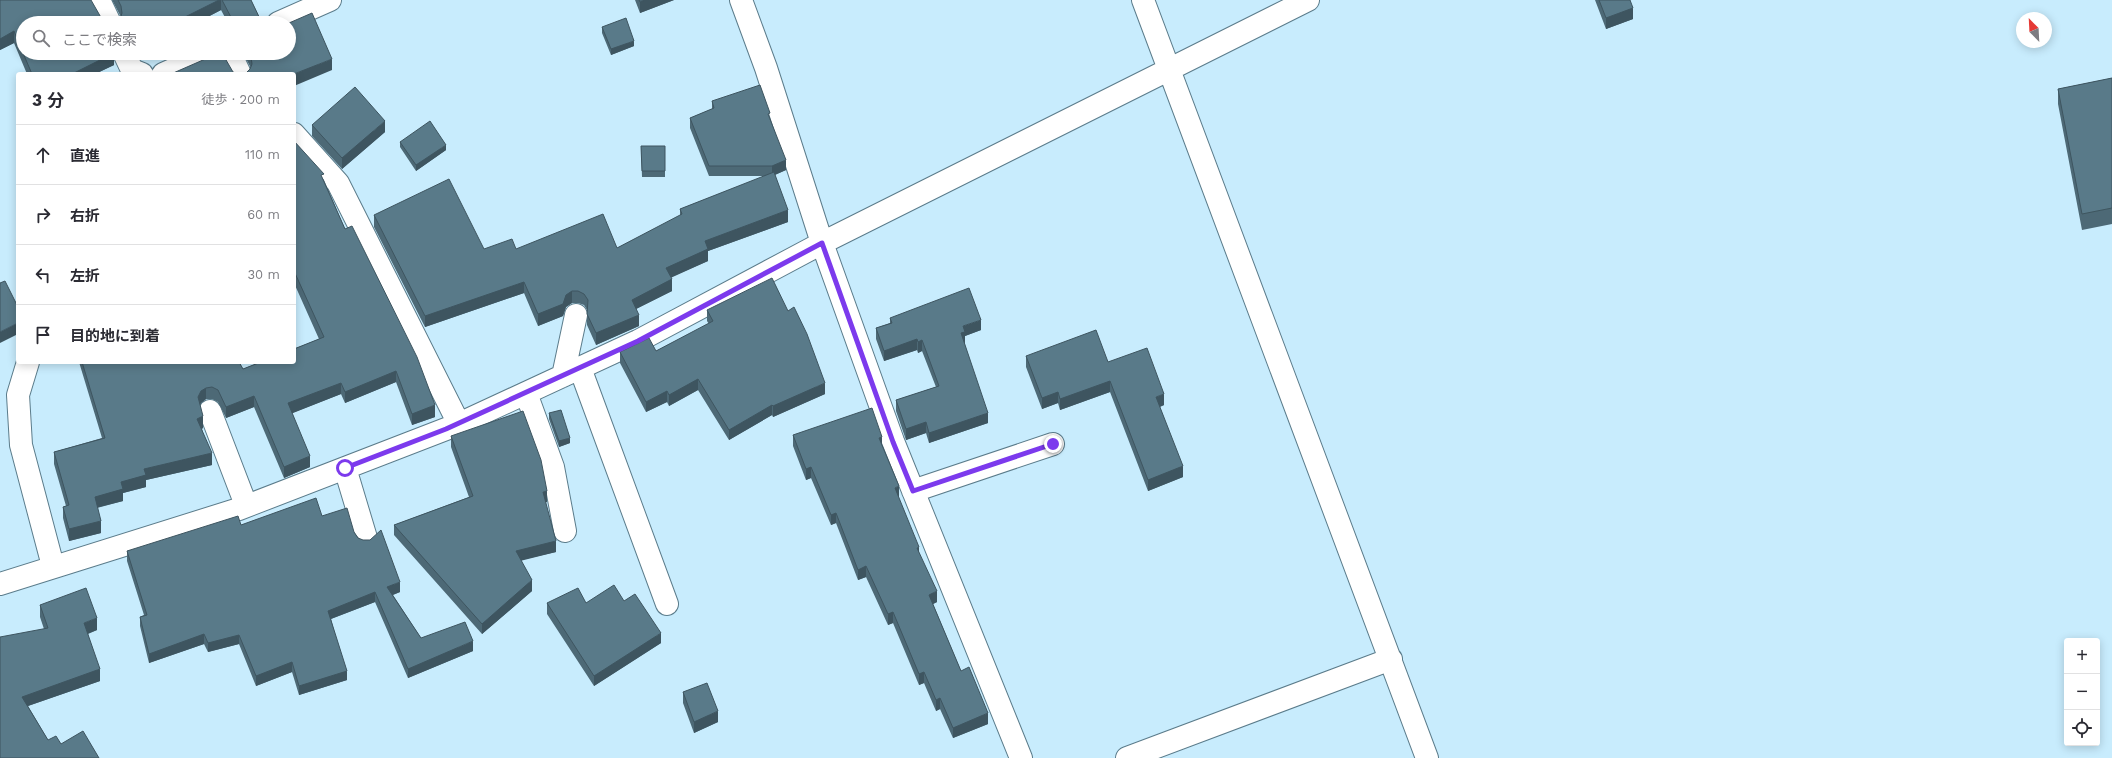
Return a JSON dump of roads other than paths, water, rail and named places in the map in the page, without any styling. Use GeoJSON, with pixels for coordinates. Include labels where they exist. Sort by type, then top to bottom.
{"type":"FeatureCollection","features":[{"type":"Feature","properties":{"kind":"street"},"geometry":{"type":"LineString","coordinates":[[98,0],[106,16]]}},
{"type":"Feature","properties":{"kind":"street"},"geometry":{"type":"LineString","coordinates":[[294,16],[330,0]]}},
{"type":"Feature","properties":{"kind":"street"},"geometry":{"type":"LineString","coordinates":[[741,0],[766,68],[822,243],[893,442],[1020,758]]}},
{"type":"Feature","properties":{"kind":"street"},"geometry":{"type":"LineString","coordinates":[[1143,0],[1427,758]]}},
{"type":"Feature","properties":{"kind":"street"},"geometry":{"type":"LineString","coordinates":[[0,584],[246,506],[459,424],[638,341],[822,243],[1308,0]]}},
{"type":"Feature","properties":{"kind":"street"},"geometry":{"type":"LineString","coordinates":[[127,60],[132,70],[137,72]]}},
{"type":"Feature","properties":{"kind":"street"},"geometry":{"type":"LineString","coordinates":[[167,72],[194,60]]}},
{"type":"Feature","properties":{"kind":"street"},"geometry":{"type":"LineString","coordinates":[[233,60],[239,72]]}},
{"type":"Feature","properties":{"kind":"street"},"geometry":{"type":"LineString","coordinates":[[296,136],[338,183],[459,424]]}},
{"type":"Feature","properties":{"kind":"street"},"geometry":{"type":"LineString","coordinates":[[576,315],[571,372],[667,604]]}},
{"type":"Feature","properties":{"kind":"street"},"geometry":{"type":"LineString","coordinates":[[27,364],[18,395],[21,445],[53,566]]}},
{"type":"Feature","properties":{"kind":"street"},"geometry":{"type":"LineString","coordinates":[[526,393],[552,467],[565,531]]}},
{"type":"Feature","properties":{"kind":"street"},"geometry":{"type":"LineString","coordinates":[[210,411],[246,506]]}},
{"type":"Feature","properties":{"kind":"street"},"geometry":{"type":"LineString","coordinates":[[913,491],[1053,444]]}},
{"type":"Feature","properties":{"kind":"street"},"geometry":{"type":"LineString","coordinates":[[345,468],[366,538]]}},
{"type":"Feature","properties":{"kind":"street"},"geometry":{"type":"LineString","coordinates":[[1127,758],[1391,659]]}}]}
